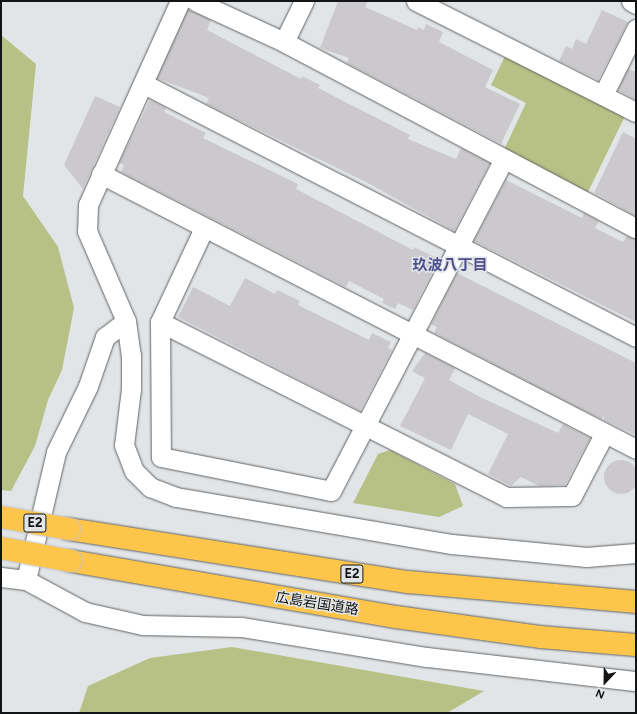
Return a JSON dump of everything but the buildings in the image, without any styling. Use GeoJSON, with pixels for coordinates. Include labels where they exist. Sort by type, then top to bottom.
{"type":"FeatureCollection","features":[{"type":"Feature","properties":{"kind":"highway","name":"E2"},"geometry":{"type":"LineString","coordinates":[[1,517],[408,582],[636,602]]}},
{"type":"Feature","properties":{"kind":"highway","name":"広島岩国道路"},"geometry":{"type":"LineString","coordinates":[[1,548],[396,617],[540,637],[636,645]]}},
{"type":"Feature","properties":{"kind":"street"},"geometry":{"type":"LineString","coordinates":[[180,1],[144,84],[101,174],[88,205],[87,231],[126,321],[131,369],[124,445],[134,471],[150,487],[176,497],[452,544],[586,557],[636,553]]}},
{"type":"Feature","properties":{"kind":"street"},"geometry":{"type":"LineString","coordinates":[[195,1],[284,42],[503,161],[636,228]]}},
{"type":"Feature","properties":{"kind":"street"},"geometry":{"type":"LineString","coordinates":[[284,42],[304,1]]}},
{"type":"Feature","properties":{"kind":"street"},"geometry":{"type":"LineString","coordinates":[[416,1],[636,112]]}},
{"type":"Feature","properties":{"kind":"street"},"geometry":{"type":"LineString","coordinates":[[631,1],[636,4]]}},
{"type":"Feature","properties":{"kind":"street"},"geometry":{"type":"LineString","coordinates":[[603,95],[636,29]]}},
{"type":"Feature","properties":{"kind":"street"},"geometry":{"type":"LineString","coordinates":[[144,84],[458,248],[636,337]]}},
{"type":"Feature","properties":{"kind":"street"},"geometry":{"type":"LineString","coordinates":[[204,228],[160,322],[161,457],[331,490],[366,427],[503,161]]}},
{"type":"Feature","properties":{"kind":"street"},"geometry":{"type":"LineString","coordinates":[[101,174],[604,434],[636,449]]}},
{"type":"Feature","properties":{"kind":"street"},"geometry":{"type":"LineString","coordinates":[[26,580],[56,452],[88,386],[105,337],[126,321]]}},
{"type":"Feature","properties":{"kind":"street"},"geometry":{"type":"LineString","coordinates":[[160,322],[506,498],[572,496],[604,434]]}},
{"type":"Feature","properties":{"kind":"street"},"geometry":{"type":"LineString","coordinates":[[1,577],[26,580],[85,612],[142,625],[241,627],[427,657],[636,681]]}},
{"type":"Feature","properties":{"kind":"green space"},"geometry":{"type":"Polygon","coordinates":[[[1,35],[36,64],[23,196],[58,247],[74,308],[62,370],[48,400],[35,446],[11,491],[1,490],[1,35]]]}},
{"type":"Feature","properties":{"kind":"green space"},"geometry":{"type":"Polygon","coordinates":[[[505,56],[626,114],[587,194],[502,154],[526,103],[491,85],[505,56]]]}},
{"type":"Feature","properties":{"kind":"green space"},"geometry":{"type":"Polygon","coordinates":[[[390,450],[455,484],[463,506],[439,517],[353,503],[378,454],[390,450]]]}},
{"type":"Feature","properties":{"kind":"green space"},"geometry":{"type":"Polygon","coordinates":[[[232,647],[484,691],[447,713],[79,713],[88,686],[150,658],[232,647]]]}},
{"type":"Feature","properties":{"kind":"district","name":"玖波八丁目"},"geometry":{"type":"Point","coordinates":[450,266]}}]}
